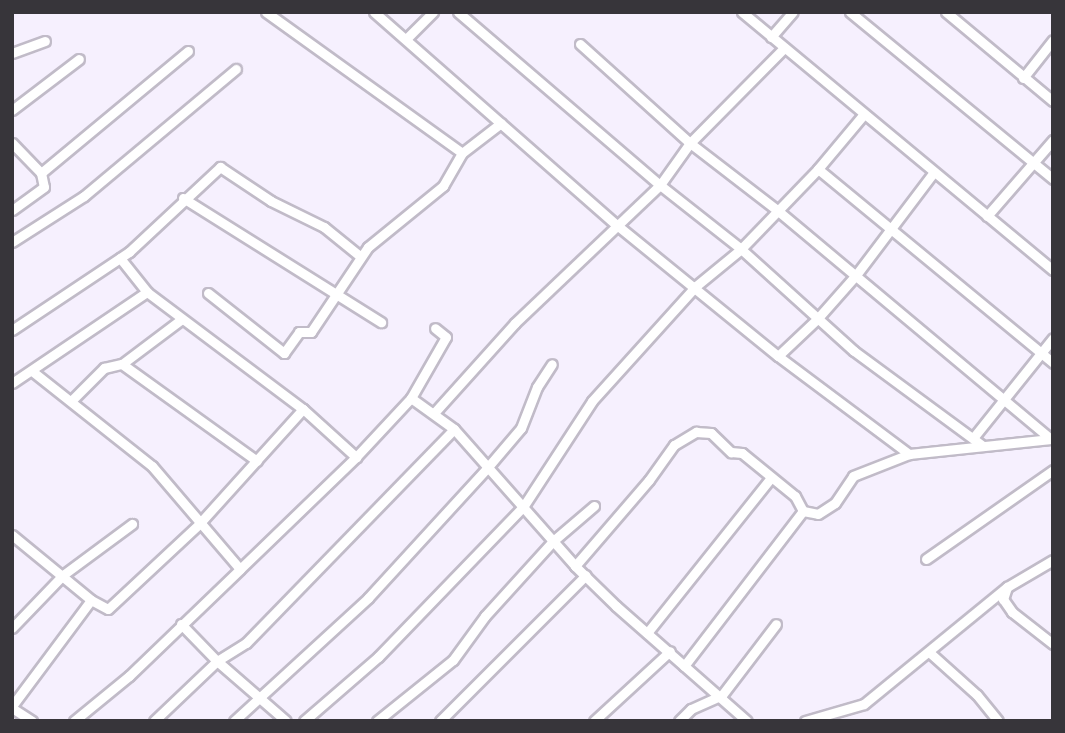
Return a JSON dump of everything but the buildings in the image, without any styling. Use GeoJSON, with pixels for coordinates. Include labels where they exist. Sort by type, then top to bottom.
{"type":"FeatureCollection","features":[{"type":"Feature","properties":{"kind":"street"},"geometry":{"type":"LineString","coordinates":[[266,12],[462,153]]}},
{"type":"Feature","properties":{"kind":"street"},"geometry":{"type":"LineString","coordinates":[[374,12],[407,38],[618,226],[696,286],[778,356],[909,454]]}},
{"type":"Feature","properties":{"kind":"street"},"geometry":{"type":"LineString","coordinates":[[407,38],[433,12]]}},
{"type":"Feature","properties":{"kind":"street"},"geometry":{"type":"LineString","coordinates":[[458,12],[660,185],[741,249],[854,351],[983,446]]}},
{"type":"Feature","properties":{"kind":"street"},"geometry":{"type":"LineString","coordinates":[[741,12],[1053,270]]}},
{"type":"Feature","properties":{"kind":"street"},"geometry":{"type":"LineString","coordinates":[[771,37],[793,12]]}},
{"type":"Feature","properties":{"kind":"street"},"geometry":{"type":"LineString","coordinates":[[850,12],[1053,179]]}},
{"type":"Feature","properties":{"kind":"street"},"geometry":{"type":"LineString","coordinates":[[946,12],[1053,101]]}},
{"type":"Feature","properties":{"kind":"street"},"geometry":{"type":"LineString","coordinates":[[1023,78],[1053,40]]}},
{"type":"Feature","properties":{"kind":"street"},"geometry":{"type":"LineString","coordinates":[[12,53],[44,41]]}},
{"type":"Feature","properties":{"kind":"street"},"geometry":{"type":"LineString","coordinates":[[580,44],[690,143],[777,210],[1051,439]]}},
{"type":"Feature","properties":{"kind":"street"},"geometry":{"type":"LineString","coordinates":[[434,413],[515,323],[660,185],[690,143],[784,48]]}},
{"type":"Feature","properties":{"kind":"street"},"geometry":{"type":"LineString","coordinates":[[41,173],[188,51]]}},
{"type":"Feature","properties":{"kind":"street"},"geometry":{"type":"LineString","coordinates":[[12,110],[79,59]]}},
{"type":"Feature","properties":{"kind":"street"},"geometry":{"type":"LineString","coordinates":[[12,242],[84,195],[236,69]]}},
{"type":"Feature","properties":{"kind":"street"},"geometry":{"type":"LineString","coordinates":[[304,721],[378,657],[523,507],[592,401],[696,286],[741,249],[818,169],[864,114]]}},
{"type":"Feature","properties":{"kind":"street"},"geometry":{"type":"LineString","coordinates":[[208,293],[284,353],[299,332],[311,332],[360,256],[443,186],[462,153],[501,123]]}},
{"type":"Feature","properties":{"kind":"street"},"geometry":{"type":"LineString","coordinates":[[987,216],[1053,141]]}},
{"type":"Feature","properties":{"kind":"street"},"geometry":{"type":"LineString","coordinates":[[12,143],[41,173],[44,187],[12,210]]}},
{"type":"Feature","properties":{"kind":"street"},"geometry":{"type":"LineString","coordinates":[[12,330],[120,258],[220,167],[271,201],[324,227],[360,256]]}},
{"type":"Feature","properties":{"kind":"street"},"geometry":{"type":"LineString","coordinates":[[818,169],[1053,363]]}},
{"type":"Feature","properties":{"kind":"street"},"geometry":{"type":"LineString","coordinates":[[778,356],[818,318],[856,275],[934,172]]}},
{"type":"Feature","properties":{"kind":"street"},"geometry":{"type":"LineString","coordinates":[[183,198],[381,322]]}},
{"type":"Feature","properties":{"kind":"street"},"geometry":{"type":"LineString","coordinates":[[120,258],[146,292],[303,409],[356,457]]}},
{"type":"Feature","properties":{"kind":"street"},"geometry":{"type":"LineString","coordinates":[[12,383],[146,292]]}},
{"type":"Feature","properties":{"kind":"street"},"geometry":{"type":"LineString","coordinates":[[71,401],[104,368],[122,364],[182,319]]}},
{"type":"Feature","properties":{"kind":"street"},"geometry":{"type":"LineString","coordinates":[[74,721],[129,676],[356,457],[411,398],[446,337],[435,328]]}},
{"type":"Feature","properties":{"kind":"street"},"geometry":{"type":"LineString","coordinates":[[973,438],[1005,400],[1038,353],[1053,338]]}},
{"type":"Feature","properties":{"kind":"street"},"geometry":{"type":"LineString","coordinates":[[122,364],[257,461]]}},
{"type":"Feature","properties":{"kind":"street"},"geometry":{"type":"LineString","coordinates":[[234,721],[368,598],[488,468],[521,428],[537,387],[552,364]]}},
{"type":"Feature","properties":{"kind":"street"},"geometry":{"type":"LineString","coordinates":[[32,371],[152,466],[240,569]]}},
{"type":"Feature","properties":{"kind":"street"},"geometry":{"type":"LineString","coordinates":[[411,398],[454,429],[575,566],[684,666],[722,695],[747,721]]}},
{"type":"Feature","properties":{"kind":"street"},"geometry":{"type":"LineString","coordinates":[[85,609],[108,609],[199,524],[303,409]]}},
{"type":"Feature","properties":{"kind":"street"},"geometry":{"type":"LineString","coordinates":[[154,721],[217,662],[246,643],[454,429]]}},
{"type":"Feature","properties":{"kind":"street"},"geometry":{"type":"LineString","coordinates":[[575,566],[649,480],[674,445],[696,432],[710,433],[731,452],[742,453],[770,479],[795,496],[803,511]]}},
{"type":"Feature","properties":{"kind":"street"},"geometry":{"type":"LineString","coordinates":[[803,511],[818,514],[835,503],[853,476],[909,454],[1051,439]]}},
{"type":"Feature","properties":{"kind":"street"},"geometry":{"type":"LineString","coordinates":[[926,559],[1053,470]]}},
{"type":"Feature","properties":{"kind":"street"},"geometry":{"type":"LineString","coordinates":[[646,632],[770,479]]}},
{"type":"Feature","properties":{"kind":"street"},"geometry":{"type":"LineString","coordinates":[[377,721],[453,660],[485,616],[553,541],[594,506]]}},
{"type":"Feature","properties":{"kind":"street"},"geometry":{"type":"LineString","coordinates":[[684,666],[803,511]]}},
{"type":"Feature","properties":{"kind":"street"},"geometry":{"type":"LineString","coordinates":[[12,628],[63,575],[132,524]]}},
{"type":"Feature","properties":{"kind":"street"},"geometry":{"type":"LineString","coordinates":[[12,535],[91,600],[108,609]]}},
{"type":"Feature","properties":{"kind":"street"},"geometry":{"type":"LineString","coordinates":[[805,721],[864,704],[1007,587],[1053,560]]}},
{"type":"Feature","properties":{"kind":"street"},"geometry":{"type":"LineString","coordinates":[[440,721],[586,575]]}},
{"type":"Feature","properties":{"kind":"street"},"geometry":{"type":"LineString","coordinates":[[1007,587],[1003,599],[1012,612],[1053,645]]}},
{"type":"Feature","properties":{"kind":"street"},"geometry":{"type":"LineString","coordinates":[[32,721],[12,707],[91,600]]}},
{"type":"Feature","properties":{"kind":"street"},"geometry":{"type":"LineString","coordinates":[[181,624],[217,662],[260,696],[286,721]]}},
{"type":"Feature","properties":{"kind":"street"},"geometry":{"type":"LineString","coordinates":[[679,721],[691,709],[722,695],[776,624]]}},
{"type":"Feature","properties":{"kind":"street"},"geometry":{"type":"LineString","coordinates":[[594,721],[670,651]]}},
{"type":"Feature","properties":{"kind":"street"},"geometry":{"type":"LineString","coordinates":[[929,652],[977,695],[998,721]]}}]}
